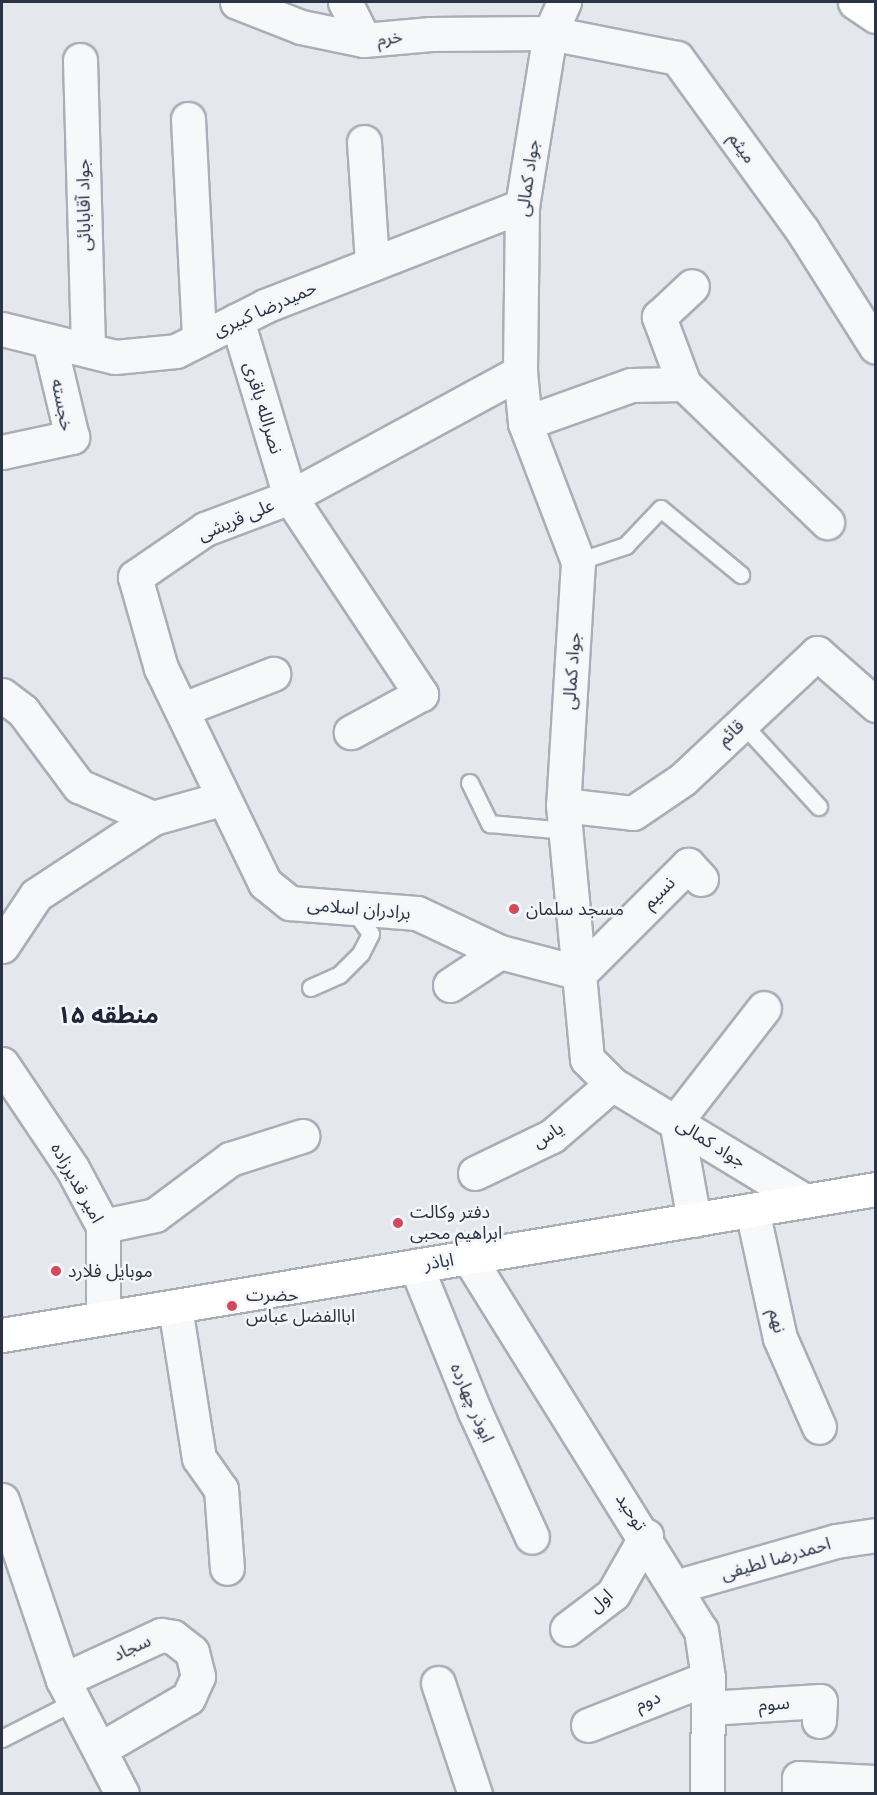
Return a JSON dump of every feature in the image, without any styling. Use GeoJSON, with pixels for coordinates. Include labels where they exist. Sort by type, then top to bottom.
{"type":"FeatureCollection","features":[{"type":"Feature","properties":{"kind":"main road"},"geometry":{"type":"LineString","coordinates":[[855,2],[876,16]]}},
{"type":"Feature","properties":{"kind":"main road","name":"اباذر"},"geometry":{"type":"LineString","coordinates":[[2,1335],[876,1189]]}},
{"type":"Feature","properties":{"kind":"street","name":"خرم"},"geometry":{"type":"LineString","coordinates":[[237,2],[301,27],[364,40],[431,34],[550,33]]}},
{"type":"Feature","properties":{"kind":"street"},"geometry":{"type":"LineString","coordinates":[[345,2],[364,40]]}},
{"type":"Feature","properties":{"kind":"street","name":"جواد کمالی"},"geometry":{"type":"LineString","coordinates":[[564,2],[550,33],[522,206],[520,372],[525,423],[578,562],[565,818],[587,1059],[612,1084],[676,1120],[805,1201]]}},
{"type":"Feature","properties":{"kind":"street","name":"میثم"},"geometry":{"type":"LineString","coordinates":[[550,33],[677,58],[802,230],[876,347]]}},
{"type":"Feature","properties":{"kind":"street","name":"جواد آقابابائی"},"geometry":{"type":"LineString","coordinates":[[80,60],[88,350]]}},
{"type":"Feature","properties":{"kind":"street"},"geometry":{"type":"LineString","coordinates":[[188,119],[199,339]]}},
{"type":"Feature","properties":{"kind":"street"},"geometry":{"type":"LineString","coordinates":[[364,142],[372,264]]}},
{"type":"Feature","properties":{"kind":"street","name":"حمیدرضا کبیری"},"geometry":{"type":"LineString","coordinates":[[2,329],[115,357],[176,351],[237,320],[372,264],[522,206]]}},
{"type":"Feature","properties":{"kind":"street"},"geometry":{"type":"LineString","coordinates":[[692,286],[659,317],[684,384],[827,522]]}},
{"type":"Feature","properties":{"kind":"street","name":"نصرالله باقری"},"geometry":{"type":"LineString","coordinates":[[237,320],[290,497],[421,694],[351,732]]}},
{"type":"Feature","properties":{"kind":"street","name":"خجسته"},"geometry":{"type":"LineString","coordinates":[[2,452],[72,437],[48,341]]}},
{"type":"Feature","properties":{"kind":"street","name":"علی قریشی"},"geometry":{"type":"LineString","coordinates":[[221,799],[183,709],[161,668],[135,577],[205,530],[290,497],[520,372]]}},
{"type":"Feature","properties":{"kind":"street"},"geometry":{"type":"LineString","coordinates":[[525,423],[631,385],[684,384]]}},
{"type":"Feature","properties":{"kind":"street","name":"قائم"},"geometry":{"type":"LineString","coordinates":[[565,818],[633,813],[683,779],[817,652],[876,705]]}},
{"type":"Feature","properties":{"kind":"street"},"geometry":{"type":"LineString","coordinates":[[183,709],[273,674]]}},
{"type":"Feature","properties":{"kind":"street"},"geometry":{"type":"LineString","coordinates":[[2,695],[23,711],[79,786],[153,818]]}},
{"type":"Feature","properties":{"kind":"street"},"geometry":{"type":"LineString","coordinates":[[2,946],[36,895],[153,818],[221,799]]}},
{"type":"Feature","properties":{"kind":"street","name":"برادران اسلامی"},"geometry":{"type":"LineString","coordinates":[[221,799],[266,883],[290,903],[417,913],[500,952],[580,973]]}},
{"type":"Feature","properties":{"kind":"street","name":"نسیم"},"geometry":{"type":"LineString","coordinates":[[580,973],[694,872]]}},
{"type":"Feature","properties":{"kind":"street"},"geometry":{"type":"LineString","coordinates":[[450,985],[500,952]]}},
{"type":"Feature","properties":{"kind":"street"},"geometry":{"type":"LineString","coordinates":[[694,1220],[676,1120],[764,1008]]}},
{"type":"Feature","properties":{"kind":"street","name":"امیر قدیرزاده"},"geometry":{"type":"LineString","coordinates":[[2,1064],[72,1167],[103,1226],[103,1318]]}},
{"type":"Feature","properties":{"kind":"street","name":"یاس"},"geometry":{"type":"LineString","coordinates":[[475,1173],[552,1136],[612,1084]]}},
{"type":"Feature","properties":{"kind":"street"},"geometry":{"type":"LineString","coordinates":[[103,1226],[155,1215],[230,1159],[302,1136]]}},
{"type":"Feature","properties":{"kind":"street","name":"نهم"},"geometry":{"type":"LineString","coordinates":[[752,1210],[780,1338],[819,1427]]}},
{"type":"Feature","properties":{"kind":"street","name":"توحید"},"geometry":{"type":"LineString","coordinates":[[469,1257],[678,1586],[701,1630],[708,1693],[707,1794]]}},
{"type":"Feature","properties":{"kind":"street","name":"ابوذر چهارده"},"geometry":{"type":"LineString","coordinates":[[416,1266],[475,1412],[532,1537]]}},
{"type":"Feature","properties":{"kind":"street"},"geometry":{"type":"LineString","coordinates":[[175,1307],[199,1458],[221,1489],[227,1568]]}},
{"type":"Feature","properties":{"kind":"street"},"geometry":{"type":"LineString","coordinates":[[2,1500],[6,1533],[69,1691],[122,1794]]}},
{"type":"Feature","properties":{"kind":"street","name":"احمدرضا لطیفی"},"geometry":{"type":"LineString","coordinates":[[678,1586],[836,1541],[876,1535]]}},
{"type":"Feature","properties":{"kind":"street","name":"اول"},"geometry":{"type":"LineString","coordinates":[[567,1629],[613,1594],[646,1536]]}},
{"type":"Feature","properties":{"kind":"street","name":"سجاد"},"geometry":{"type":"LineString","coordinates":[[69,1691],[161,1635],[184,1643],[192,1652],[198,1676],[188,1698],[100,1749]]}},
{"type":"Feature","properties":{"kind":"street"},"geometry":{"type":"LineString","coordinates":[[438,1683],[475,1794]]}},
{"type":"Feature","properties":{"kind":"street","name":"سوم"},"geometry":{"type":"LineString","coordinates":[[708,1693],[820,1701],[819,1721]]}},
{"type":"Feature","properties":{"kind":"street","name":"دوم"},"geometry":{"type":"LineString","coordinates":[[588,1725],[708,1693]]}},
{"type":"Feature","properties":{"kind":"street"},"geometry":{"type":"LineString","coordinates":[[799,1794],[799,1778],[874,1782]]}},
{"type":"Feature","properties":{"kind":"lane"},"geometry":{"type":"LineString","coordinates":[[578,562],[626,546],[661,509],[741,575]]}},
{"type":"Feature","properties":{"kind":"lane"},"geometry":{"type":"LineString","coordinates":[[742,723],[819,807]]}},
{"type":"Feature","properties":{"kind":"lane"},"geometry":{"type":"LineString","coordinates":[[470,783],[490,825],[565,818]]}},
{"type":"Feature","properties":{"kind":"lane"},"geometry":{"type":"LineString","coordinates":[[311,988],[340,975],[361,954],[371,934],[353,909]]}},
{"type":"Feature","properties":{"kind":"lane"},"geometry":{"type":"LineString","coordinates":[[2,1739],[69,1691]]}},
{"type":"Feature","properties":{"kind":"place","name":"مسجد سلمان"},"geometry":{"type":"Point","coordinates":[514,909]}},
{"type":"Feature","properties":{"kind":"place","name":"دفتر وکالت ابراهیم محبی"},"geometry":{"type":"Point","coordinates":[398,1223]}},
{"type":"Feature","properties":{"kind":"place","name":"موبایل فلارد"},"geometry":{"type":"Point","coordinates":[56,1271]}},
{"type":"Feature","properties":{"kind":"place","name":"حضرت اباالفضل عباس"},"geometry":{"type":"Point","coordinates":[232,1306]}},
{"type":"Feature","properties":{"kind":"district","name":"منطقه ۱۵"},"geometry":{"type":"Point","coordinates":[108,1016]}}]}
